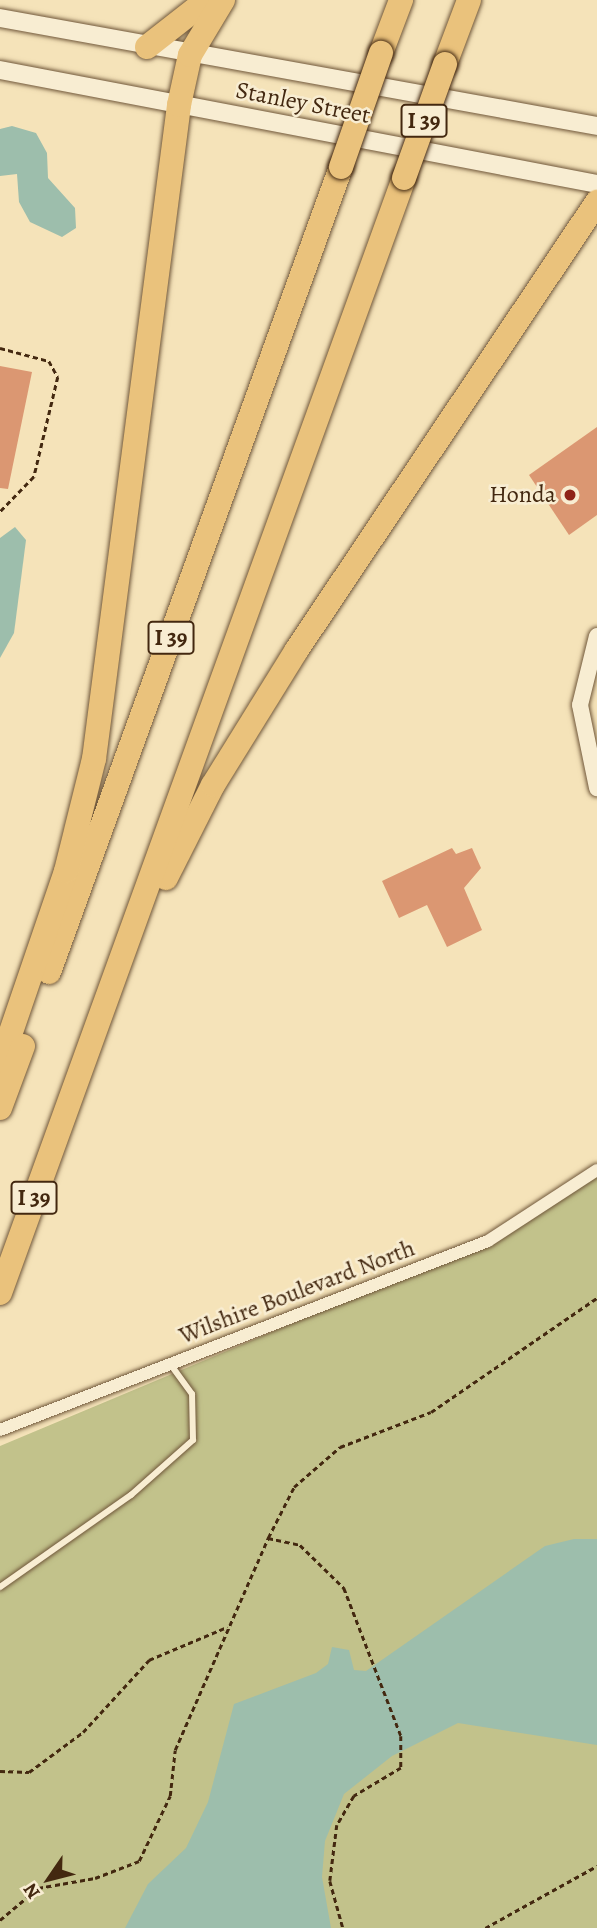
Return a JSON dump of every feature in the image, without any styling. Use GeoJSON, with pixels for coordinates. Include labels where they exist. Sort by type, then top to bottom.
{"type":"FeatureCollection","features":[{"type":"Feature","properties":{"kind":"highway"},"geometry":{"type":"LineString","coordinates":[[147,47],[207,0]]}},
{"type":"Feature","properties":{"kind":"highway"},"geometry":{"type":"LineString","coordinates":[[0,1064],[66,872],[94,759],[179,105],[190,55],[223,0]]}},
{"type":"Feature","properties":{"kind":"highway","name":"I 39"},"geometry":{"type":"LineString","coordinates":[[0,1108],[401,0]]}},
{"type":"Feature","properties":{"kind":"highway","name":"I 39"},"geometry":{"type":"LineString","coordinates":[[0,1293],[468,0]]}},
{"type":"Feature","properties":{"kind":"highway"},"geometry":{"type":"LineString","coordinates":[[141,904],[164,883],[213,785],[296,651],[597,202]]}},
{"type":"Feature","properties":{"kind":"highway"},"geometry":{"type":"LineString","coordinates":[[556,263],[597,228]]}},
{"type":"Feature","properties":{"kind":"main road","name":"Stanley Street"},"geometry":{"type":"LineString","coordinates":[[0,18],[190,55],[597,126]]}},
{"type":"Feature","properties":{"kind":"main road","name":"Stanley Street"},"geometry":{"type":"LineString","coordinates":[[0,70],[597,184]]}},
{"type":"Feature","properties":{"kind":"street"},"geometry":{"type":"LineString","coordinates":[[597,636],[580,705],[597,788]]}},
{"type":"Feature","properties":{"kind":"street","name":"Wilshire Boulevard North"},"geometry":{"type":"LineString","coordinates":[[0,1430],[488,1241],[597,1170]]}},
{"type":"Feature","properties":{"kind":"lane"},"geometry":{"type":"LineString","coordinates":[[0,1587],[131,1495],[193,1440],[192,1394],[170,1363]]}},
{"type":"Feature","properties":{"kind":"path"},"geometry":{"type":"LineString","coordinates":[[0,348],[49,361],[58,377],[34,477],[0,512]]}},
{"type":"Feature","properties":{"kind":"path"},"geometry":{"type":"LineString","coordinates":[[0,1920],[38,1888],[95,1878],[139,1861],[159,1825],[175,1750],[227,1627],[294,1487],[340,1447],[431,1412],[597,1298]]}},
{"type":"Feature","properties":{"kind":"path"},"geometry":{"type":"LineString","coordinates":[[268,1538],[300,1545],[344,1588],[401,1736],[401,1768],[354,1796],[337,1825],[330,1881],[343,1928]]}},
{"type":"Feature","properties":{"kind":"path"},"geometry":{"type":"LineString","coordinates":[[0,1771],[29,1772],[83,1732],[149,1660],[227,1627]]}},
{"type":"Feature","properties":{"kind":"path"},"geometry":{"type":"LineString","coordinates":[[485,1928],[597,1866]]}},
{"type":"Feature","properties":{"kind":"green space"},"geometry":{"type":"Polygon","coordinates":[[[597,1170],[597,1928],[0,1928],[0,1446],[468,1250],[597,1170]]]}},
{"type":"Feature","properties":{"kind":"shaded area"},"geometry":{"type":"Polygon","coordinates":[[[12,126],[36,133],[47,153],[48,178],[75,208],[76,228],[62,237],[30,222],[19,202],[17,174],[0,176],[0,129],[12,126]]]}},
{"type":"Feature","properties":{"kind":"shaded area"},"geometry":{"type":"Polygon","coordinates":[[[15,527],[26,540],[14,633],[0,658],[0,538],[15,527]]]}},
{"type":"Feature","properties":{"kind":"shaded area"},"geometry":{"type":"Polygon","coordinates":[[[574,1539],[597,1539],[597,1745],[458,1723],[392,1756],[344,1794],[325,1841],[322,1877],[331,1928],[125,1928],[148,1884],[186,1848],[208,1802],[234,1704],[316,1673],[328,1664],[332,1647],[349,1650],[354,1670],[366,1671],[545,1546],[574,1539]]]}},
{"type":"Feature","properties":{"kind":"building"},"geometry":{"type":"Polygon","coordinates":[[[0,366],[32,372],[8,489],[0,488],[0,366]]]}},
{"type":"Feature","properties":{"kind":"building","name":"Honda"},"geometry":{"type":"Polygon","coordinates":[[[597,427],[597,515],[569,535],[529,475],[597,427]]]}},
{"type":"Feature","properties":{"kind":"building"},"geometry":{"type":"Polygon","coordinates":[[[452,848],[456,854],[472,848],[481,868],[464,888],[482,930],[447,947],[427,905],[399,918],[382,881],[452,848]]]}},
{"type":"Feature","properties":{"kind":"place","name":"Honda"},"geometry":{"type":"Point","coordinates":[570,495]}}]}
